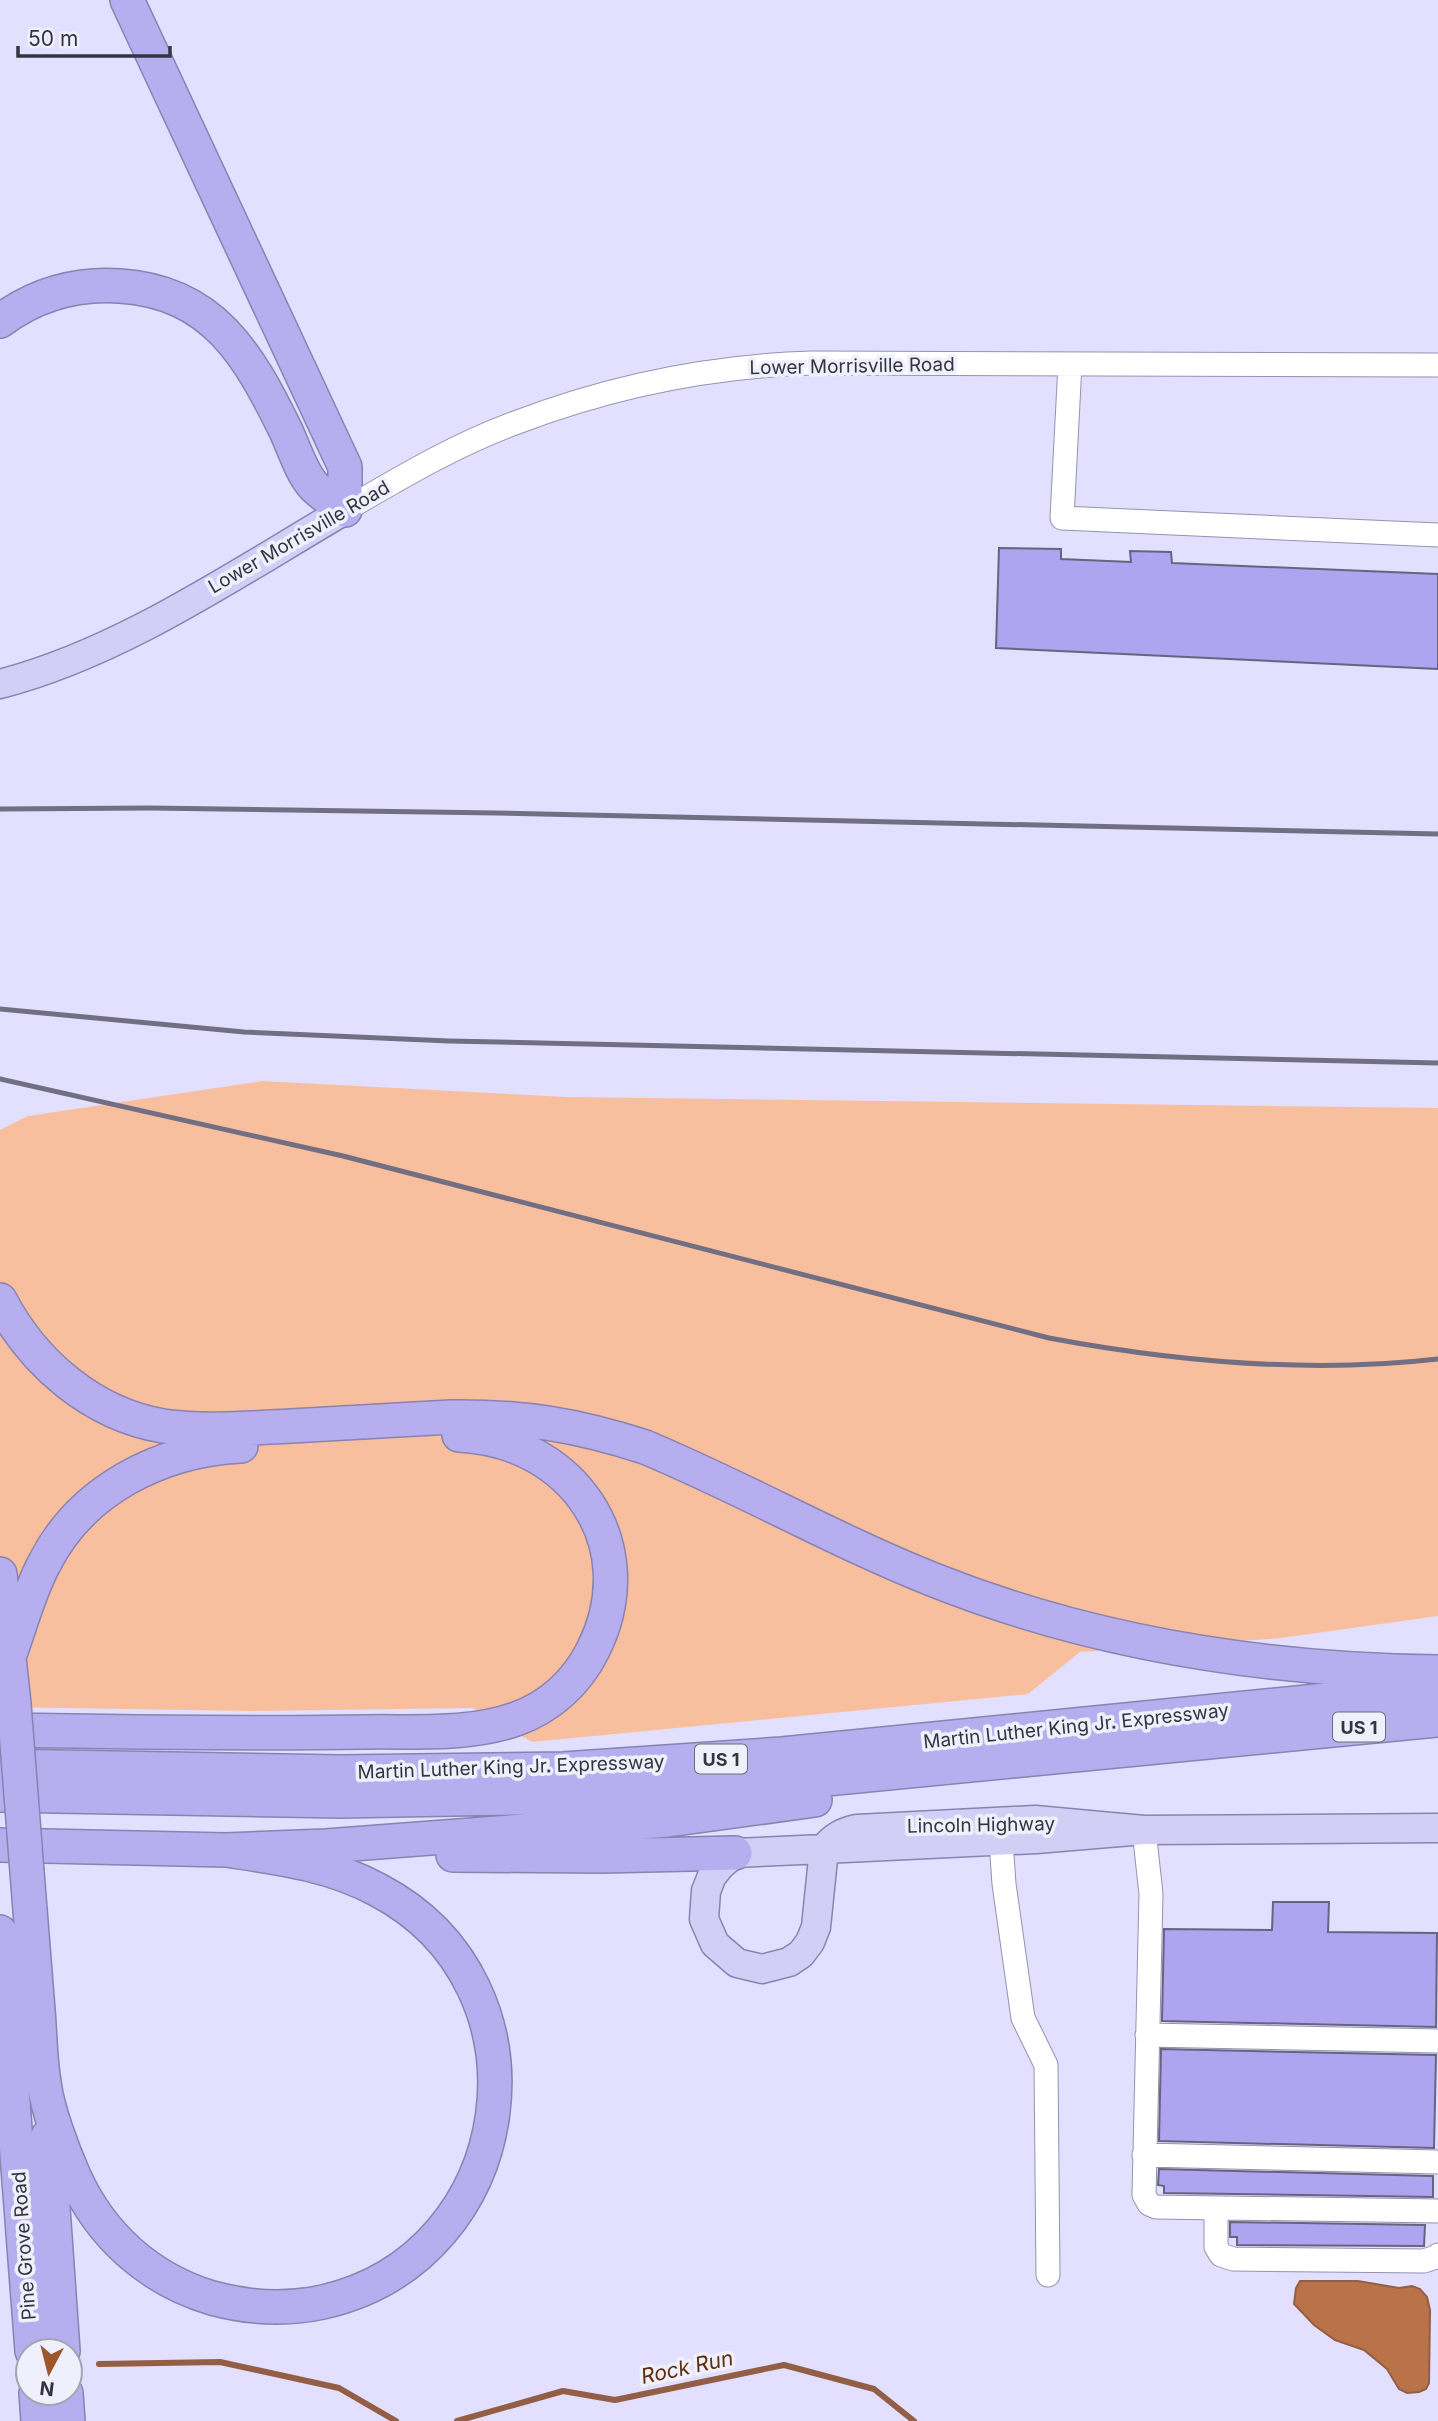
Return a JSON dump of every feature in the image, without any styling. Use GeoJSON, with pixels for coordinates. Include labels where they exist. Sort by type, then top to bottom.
{"type":"FeatureCollection","features":[{"type":"Feature","properties":{"kind":"highway"},"geometry":{"type":"LineString","coordinates":[[127,0],[345,467],[345,510]]}},
{"type":"Feature","properties":{"kind":"highway"},"geometry":{"type":"LineString","coordinates":[[0,321],[52,293],[86,286],[141,288],[193,308],[222,329],[246,357],[269,397],[311,483],[345,510]]}},
{"type":"Feature","properties":{"kind":"highway"},"geometry":{"type":"LineString","coordinates":[[0,1300],[23,1338],[59,1376],[97,1402],[142,1421],[162,1426],[204,1429],[451,1417],[495,1417],[548,1422],[611,1436],[645,1447],[901,1566],[971,1594],[1050,1619],[1136,1641],[1227,1657],[1322,1667],[1438,1672]]}},
{"type":"Feature","properties":{"kind":"highway"},"geometry":{"type":"LineString","coordinates":[[7,1717],[325,1733],[457,1730],[497,1725],[551,1702],[578,1674],[593,1650],[604,1623],[610,1566],[594,1513],[572,1483],[546,1460],[500,1440],[452,1435],[208,1449],[162,1461],[137,1472],[102,1494],[74,1519],[44,1562],[10,1654]]}},
{"type":"Feature","properties":{"kind":"highway"},"geometry":{"type":"LineString","coordinates":[[0,1574],[10,1654],[7,1717],[27,1872],[44,2084],[74,2177],[101,2222],[135,2259],[177,2284],[199,2294],[246,2305],[267,2307],[313,2304],[365,2289],[409,2264],[447,2225],[461,2205],[484,2157],[493,2121],[496,2086],[491,2035],[474,1987],[460,1963],[425,1922],[380,1890],[332,1869],[309,1863],[226,1850]]}},
{"type":"Feature","properties":{"kind":"highway","name":"Martin Luther King Jr. Expressway"},"geometry":{"type":"LineString","coordinates":[[0,1766],[340,1772],[603,1766],[782,1754],[1438,1689]]}},
{"type":"Feature","properties":{"kind":"highway","name":"Martin Luther King Jr. Expressway"},"geometry":{"type":"LineString","coordinates":[[0,1795],[340,1801],[564,1797],[785,1783],[1438,1720]]}},
{"type":"Feature","properties":{"kind":"highway"},"geometry":{"type":"LineString","coordinates":[[0,1845],[226,1850],[326,1846],[723,1814],[1065,1756]]}},
{"type":"Feature","properties":{"kind":"highway"},"geometry":{"type":"LineString","coordinates":[[326,1846],[390,1855],[603,1856],[735,1853]]}},
{"type":"Feature","properties":{"kind":"highway","name":"Pine Grove Road"},"geometry":{"type":"LineString","coordinates":[[0,1932],[31,2337]]}},
{"type":"Feature","properties":{"kind":"highway","name":"Pine Grove Road"},"geometry":{"type":"LineString","coordinates":[[44,2084],[62,2337]]}},
{"type":"Feature","properties":{"kind":"main road","name":"Lower Morrisville Road"},"geometry":{"type":"LineString","coordinates":[[0,684],[44,671],[115,641],[164,616],[345,510]]}},
{"type":"Feature","properties":{"kind":"main road","name":"Lincoln Highway"},"geometry":{"type":"LineString","coordinates":[[824,1849],[837,1836],[857,1829],[1035,1820],[1144,1830]]}},
{"type":"Feature","properties":{"kind":"main road","name":"Lincoln Highway"},"geometry":{"type":"LineString","coordinates":[[735,1853],[1144,1830],[1438,1828]]}},
{"type":"Feature","properties":{"kind":"main road"},"geometry":{"type":"LineString","coordinates":[[735,1853],[720,1865],[712,1876],[706,1891],[704,1919],[715,1944],[725,1955],[737,1963],[762,1969],[789,1962],[801,1954],[810,1942],[820,1910],[824,1849]]}},
{"type":"Feature","properties":{"kind":"street","name":"Lower Morrisville Road"},"geometry":{"type":"LineString","coordinates":[[345,510],[422,466],[514,423],[583,400],[648,384],[716,372],[780,364],[1438,365]]}},
{"type":"Feature","properties":{"kind":"street"},"geometry":{"type":"LineString","coordinates":[[1070,364],[1062,518],[1438,535]]}},
{"type":"Feature","properties":{"kind":"street"},"geometry":{"type":"LineString","coordinates":[[1144,1830],[1151,1894],[1144,2155],[1144,2194],[1149,2204],[1156,2207],[1438,2211]]}},
{"type":"Feature","properties":{"kind":"street"},"geometry":{"type":"LineString","coordinates":[[1001,1840],[1004,1884],[1023,2018],[1046,2065],[1048,2275]]}},
{"type":"Feature","properties":{"kind":"street"},"geometry":{"type":"LineString","coordinates":[[1147,2035],[1438,2041]]}},
{"type":"Feature","properties":{"kind":"street"},"geometry":{"type":"LineString","coordinates":[[1144,2155],[1438,2162]]}},
{"type":"Feature","properties":{"kind":"street"},"geometry":{"type":"LineString","coordinates":[[1216,2208],[1216,2247],[1221,2255],[1233,2259],[1424,2261],[1438,2255]]}},
{"type":"Feature","properties":{"kind":"shaded area"},"geometry":{"type":"Polygon","coordinates":[[[262,1081],[565,1097],[1438,1108],[1438,1616],[1281,1638],[1080,1652],[1028,1694],[532,1742],[473,1708],[250,1711],[0,1707],[0,1130],[28,1116],[262,1081]]]}},
{"type":"Feature","properties":{"kind":"shaded area"},"geometry":{"type":"Polygon","coordinates":[[[1300,2281],[1358,2281],[1420,2289],[1427,2297],[1430,2310],[1429,2383],[1426,2389],[1407,2393],[1399,2389],[1387,2369],[1364,2350],[1335,2340],[1314,2325],[1294,2304],[1296,2288],[1300,2281]]]}},
{"type":"Feature","properties":{"kind":"building"},"geometry":{"type":"Polygon","coordinates":[[[999,548],[1061,549],[1061,559],[1131,562],[1130,551],[1171,552],[1172,563],[1438,574],[1438,669],[996,648],[999,548]]]}},
{"type":"Feature","properties":{"kind":"building"},"geometry":{"type":"Polygon","coordinates":[[[1273,1902],[1329,1902],[1328,1932],[1437,1933],[1436,2027],[1162,2021],[1164,1929],[1272,1930],[1273,1902]]]}},
{"type":"Feature","properties":{"kind":"building"},"geometry":{"type":"Polygon","coordinates":[[[1161,2049],[1436,2055],[1434,2148],[1159,2141],[1161,2049]]]}},
{"type":"Feature","properties":{"kind":"building"},"geometry":{"type":"Polygon","coordinates":[[[1159,2169],[1433,2176],[1433,2197],[1164,2193],[1164,2186],[1158,2185],[1159,2169]]]}},
{"type":"Feature","properties":{"kind":"building"},"geometry":{"type":"Polygon","coordinates":[[[1230,2222],[1425,2225],[1424,2246],[1237,2245],[1237,2237],[1230,2237],[1230,2222]]]}},
{"type":"Feature","properties":{"kind":"waterway","name":"Rock Run"},"geometry":{"type":"LineString","coordinates":[[99,2364],[220,2362],[339,2388],[396,2421]]}},
{"type":"Feature","properties":{"kind":"waterway","name":"Rock Run"},"geometry":{"type":"LineString","coordinates":[[457,2421],[563,2391],[615,2400],[784,2365],[874,2389],[914,2421]]}},
{"type":"Feature","properties":{"kind":"railway"},"geometry":{"type":"LineString","coordinates":[[0,809],[150,808],[497,813],[1438,834]]}},
{"type":"Feature","properties":{"kind":"railway"},"geometry":{"type":"LineString","coordinates":[[0,1009],[244,1032],[449,1041],[1438,1063]]}},
{"type":"Feature","properties":{"kind":"railway"},"geometry":{"type":"LineString","coordinates":[[0,1079],[343,1156],[1049,1338],[1146,1354],[1243,1363],[1340,1365],[1438,1359]]}}]}
